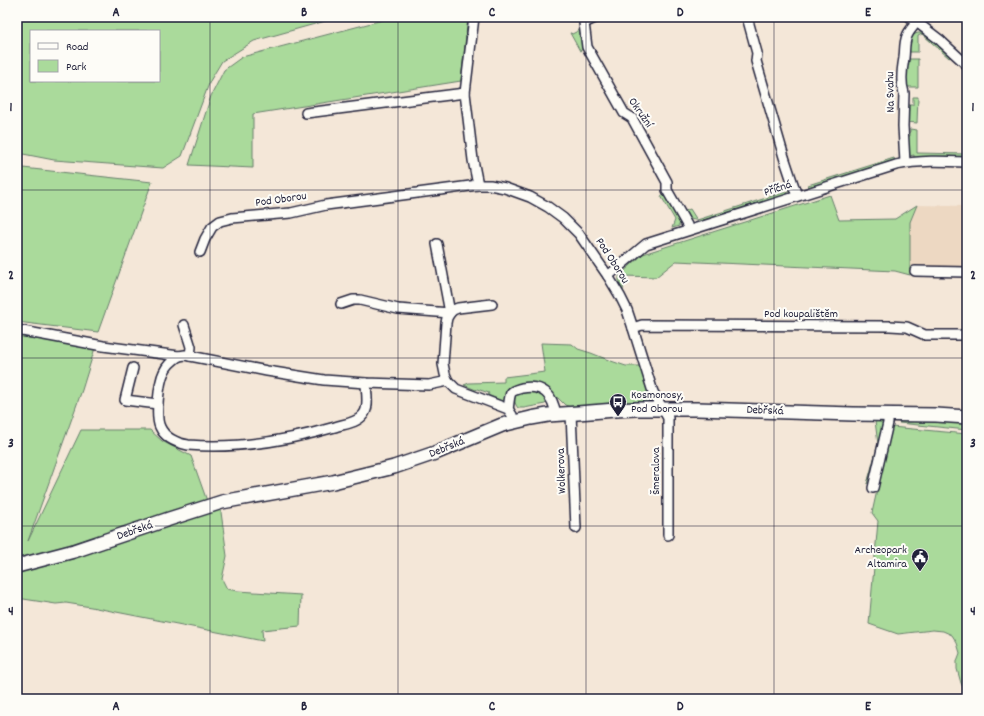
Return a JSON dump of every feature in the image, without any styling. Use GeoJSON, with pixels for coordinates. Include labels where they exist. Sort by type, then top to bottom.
{"type":"FeatureCollection","features":[{"type":"Feature","properties":{"kind":"main road","name":"Debřská"},"geometry":{"type":"LineString","coordinates":[[17,566],[74,551],[222,502],[333,482],[394,467],[435,453],[497,427],[531,418],[615,410],[697,409],[967,417]]}},
{"type":"Feature","properties":{"kind":"street"},"geometry":{"type":"LineString","coordinates":[[474,17],[465,93],[473,160],[478,185]]}},
{"type":"Feature","properties":{"kind":"street","name":"Okružní"},"geometry":{"type":"LineString","coordinates":[[597,17],[584,22],[586,47],[624,113],[632,118],[667,182],[668,190],[688,230]]}},
{"type":"Feature","properties":{"kind":"street"},"geometry":{"type":"LineString","coordinates":[[747,17],[757,53],[756,61],[797,196]]}},
{"type":"Feature","properties":{"kind":"street","name":"Na Svahu"},"geometry":{"type":"LineString","coordinates":[[905,163],[902,63],[904,57],[904,45],[913,20],[940,40],[967,65]]}},
{"type":"Feature","properties":{"kind":"street"},"geometry":{"type":"LineString","coordinates":[[306,113],[465,93]]}},
{"type":"Feature","properties":{"kind":"street","name":"Příčná"},"geometry":{"type":"LineString","coordinates":[[608,276],[646,244],[688,230],[905,163],[928,161],[967,162]]}},
{"type":"Feature","properties":{"kind":"street","name":"Pod Oborou"},"geometry":{"type":"LineString","coordinates":[[200,252],[212,227],[220,222],[232,218],[291,213],[326,205],[478,185],[490,185],[530,196],[548,206],[579,234],[608,276],[623,303],[633,328],[653,392],[663,410]]}},
{"type":"Feature","properties":{"kind":"street"},"geometry":{"type":"LineString","coordinates":[[437,244],[450,313]]}},
{"type":"Feature","properties":{"kind":"street"},"geometry":{"type":"LineString","coordinates":[[915,271],[967,272]]}},
{"type":"Feature","properties":{"kind":"street"},"geometry":{"type":"LineString","coordinates":[[341,304],[354,300],[360,300],[398,309],[450,313]]}},
{"type":"Feature","properties":{"kind":"street"},"geometry":{"type":"LineString","coordinates":[[492,304],[458,308],[450,313],[446,323],[443,364],[444,374],[448,382],[456,389],[508,409],[514,422]]}},
{"type":"Feature","properties":{"kind":"street"},"geometry":{"type":"LineString","coordinates":[[184,325],[191,347],[190,356]]}},
{"type":"Feature","properties":{"kind":"street","name":"Pod koupalištěm"},"geometry":{"type":"LineString","coordinates":[[633,328],[642,325],[890,326],[907,328],[925,336],[967,335]]}},
{"type":"Feature","properties":{"kind":"street"},"geometry":{"type":"LineString","coordinates":[[17,330],[103,346],[179,356],[185,355],[286,375],[324,380],[429,385],[448,382]]}},
{"type":"Feature","properties":{"kind":"street"},"geometry":{"type":"LineString","coordinates":[[179,356],[171,362],[164,373],[157,415],[160,427],[168,438],[181,444],[196,446],[244,445],[294,438],[355,421],[362,417],[366,411],[366,383]]}},
{"type":"Feature","properties":{"kind":"street"},"geometry":{"type":"LineString","coordinates":[[132,368],[125,400],[158,404]]}},
{"type":"Feature","properties":{"kind":"street"},"geometry":{"type":"LineString","coordinates":[[508,409],[511,393],[514,390],[533,387],[548,393],[556,415]]}},
{"type":"Feature","properties":{"kind":"street","name":"Šmeralova"},"geometry":{"type":"LineString","coordinates":[[663,410],[668,418],[668,535]]}},
{"type":"Feature","properties":{"kind":"street","name":"Wolkerova"},"geometry":{"type":"LineString","coordinates":[[571,414],[576,528]]}},
{"type":"Feature","properties":{"kind":"street"},"geometry":{"type":"LineString","coordinates":[[874,488],[888,423],[888,415]]}},
{"type":"Feature","properties":{"kind":"shaded area"},"geometry":{"type":"Polygon","coordinates":[[[917,205],[967,206],[967,267],[910,267],[910,222],[917,205]]]}},
{"type":"Feature","properties":{"kind":"green space"},"geometry":{"type":"Polygon","coordinates":[[[17,17],[340,17],[254,41],[222,61],[210,81],[182,156],[163,168],[54,160],[18,153],[17,17]]]}},
{"type":"Feature","properties":{"kind":"green space"},"geometry":{"type":"Polygon","coordinates":[[[394,17],[468,17],[461,81],[253,114],[253,168],[189,165],[211,96],[224,70],[242,57],[394,17]]]}},
{"type":"Feature","properties":{"kind":"green space"},"geometry":{"type":"Polygon","coordinates":[[[580,30],[583,49],[580,51],[570,33],[572,34],[580,30]]]}},
{"type":"Feature","properties":{"kind":"green space"},"geometry":{"type":"Polygon","coordinates":[[[918,33],[929,35],[952,56],[949,58],[922,34],[918,36],[918,52],[907,52],[911,38],[918,33]]]}},
{"type":"Feature","properties":{"kind":"green space"},"geometry":{"type":"Polygon","coordinates":[[[907,59],[918,59],[918,87],[905,87],[907,59]]]}},
{"type":"Feature","properties":{"kind":"green space"},"geometry":{"type":"Polygon","coordinates":[[[913,97],[918,97],[917,123],[907,122],[907,105],[913,105],[913,97]]]}},
{"type":"Feature","properties":{"kind":"green space"},"geometry":{"type":"Polygon","coordinates":[[[910,129],[917,130],[917,153],[967,154],[967,157],[914,158],[914,155],[909,156],[907,136],[910,136],[910,129]]]}},
{"type":"Feature","properties":{"kind":"green space"},"geometry":{"type":"Polygon","coordinates":[[[894,158],[895,161],[809,187],[808,185],[894,158]]]}},
{"type":"Feature","properties":{"kind":"green space"},"geometry":{"type":"Polygon","coordinates":[[[23,168],[152,182],[98,332],[17,322],[17,181],[23,168]]]}},
{"type":"Feature","properties":{"kind":"green space"},"geometry":{"type":"Polygon","coordinates":[[[786,171],[790,190],[786,195],[701,221],[697,220],[788,191],[784,172],[786,171]]]}},
{"type":"Feature","properties":{"kind":"green space"},"geometry":{"type":"Polygon","coordinates":[[[665,194],[680,221],[679,226],[672,228],[675,220],[661,196],[665,194]]]}},
{"type":"Feature","properties":{"kind":"green space"},"geometry":{"type":"Polygon","coordinates":[[[830,195],[839,220],[895,219],[917,205],[910,222],[910,275],[895,271],[676,261],[656,277],[624,276],[623,292],[619,281],[620,275],[643,254],[830,195]]]}},
{"type":"Feature","properties":{"kind":"green space"},"geometry":{"type":"Polygon","coordinates":[[[690,209],[697,220],[690,219],[683,212],[690,209]]]}},
{"type":"Feature","properties":{"kind":"green space"},"geometry":{"type":"Polygon","coordinates":[[[17,336],[95,348],[82,390],[28,541],[81,430],[150,430],[162,441],[191,456],[207,501],[17,565],[17,336]]]}},
{"type":"Feature","properties":{"kind":"green space"},"geometry":{"type":"Polygon","coordinates":[[[541,343],[572,344],[578,349],[626,366],[642,366],[650,396],[649,403],[571,407],[565,405],[558,398],[554,397],[550,390],[546,387],[525,384],[505,402],[488,395],[489,393],[464,385],[469,383],[504,382],[504,377],[545,372],[541,343]]]}},
{"type":"Feature","properties":{"kind":"green space"},"geometry":{"type":"Polygon","coordinates":[[[538,391],[548,399],[546,400],[545,404],[518,408],[515,396],[518,392],[538,391]]]}},
{"type":"Feature","properties":{"kind":"green space"},"geometry":{"type":"Polygon","coordinates":[[[875,421],[882,422],[882,427],[877,452],[867,484],[878,444],[875,421]]]}},
{"type":"Feature","properties":{"kind":"green space"},"geometry":{"type":"Polygon","coordinates":[[[903,421],[967,423],[967,430],[899,423],[903,421]]]}},
{"type":"Feature","properties":{"kind":"green space","name":"Archeopark Altamira"},"geometry":{"type":"Polygon","coordinates":[[[891,427],[967,434],[967,697],[957,669],[957,661],[960,653],[957,643],[952,635],[943,631],[933,630],[898,634],[869,624],[878,521],[872,513],[891,427]]]}},
{"type":"Feature","properties":{"kind":"green space"},"geometry":{"type":"Polygon","coordinates":[[[220,505],[227,556],[222,579],[227,589],[301,595],[300,626],[262,630],[263,641],[91,607],[66,603],[56,604],[17,598],[17,569],[220,505]]]}},
{"type":"Feature","properties":{"kind":"place","name":"Kosmonosy, Pod Oborou"},"geometry":{"type":"Point","coordinates":[618,417]}},
{"type":"Feature","properties":{"kind":"place","name":"Archeopark Altamira"},"geometry":{"type":"Point","coordinates":[920,572]}}]}
